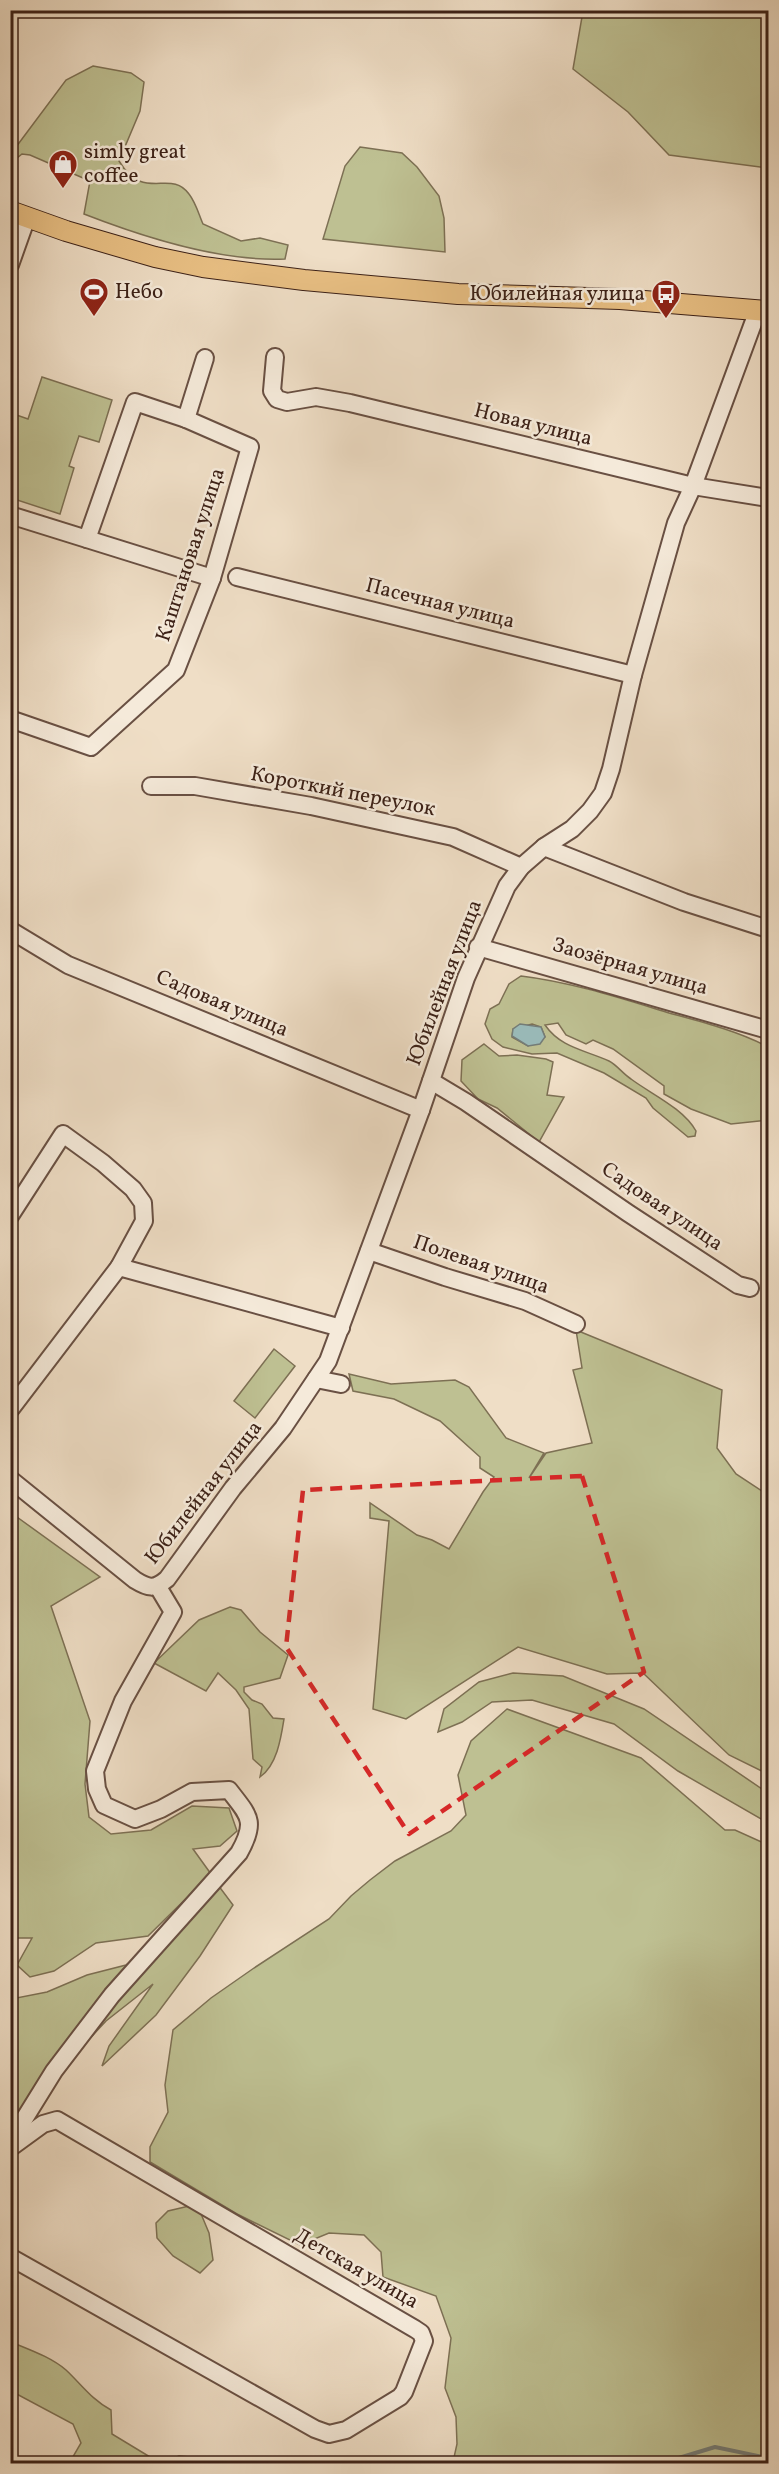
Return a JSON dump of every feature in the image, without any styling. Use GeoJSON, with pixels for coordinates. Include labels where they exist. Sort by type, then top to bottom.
{"type":"FeatureCollection","features":[{"type":"Feature","properties":{"kind":"main road"},"geometry":{"type":"LineString","coordinates":[[19,214],[155,257],[203,267],[296,279],[458,294],[620,299],[763,311]]}},
{"type":"Feature","properties":{"kind":"street"},"geometry":{"type":"LineString","coordinates":[[10,265],[19,214]]}},
{"type":"Feature","properties":{"kind":"street","name":"Юбилейная улица"},"geometry":{"type":"LineString","coordinates":[[10,1479],[135,1580],[147,1588],[158,1587],[167,1580],[232,1488],[283,1428],[328,1361],[422,1110],[478,947],[507,886],[521,867],[544,847],[572,829],[590,811],[603,793],[611,769],[633,675],[676,523],[763,311]]}},
{"type":"Feature","properties":{"kind":"street","name":"Новая улица"},"geometry":{"type":"LineString","coordinates":[[275,357],[272,391],[277,399],[287,402],[316,397],[350,403],[693,486],[768,498]]}},
{"type":"Feature","properties":{"kind":"street"},"geometry":{"type":"LineString","coordinates":[[87,539],[135,402],[186,420],[205,358]]}},
{"type":"Feature","properties":{"kind":"street","name":"Каштановая улица"},"geometry":{"type":"LineString","coordinates":[[10,719],[91,747],[176,670],[212,578],[250,447],[186,420]]}},
{"type":"Feature","properties":{"kind":"street"},"geometry":{"type":"LineString","coordinates":[[10,516],[212,578]]}},
{"type":"Feature","properties":{"kind":"street","name":"Пасечная улица"},"geometry":{"type":"LineString","coordinates":[[237,577],[633,675]]}},
{"type":"Feature","properties":{"kind":"street","name":"Короткий переулок"},"geometry":{"type":"LineString","coordinates":[[151,786],[195,786],[311,806],[453,837],[521,867]]}},
{"type":"Feature","properties":{"kind":"street"},"geometry":{"type":"LineString","coordinates":[[544,847],[684,902],[768,929]]}},
{"type":"Feature","properties":{"kind":"street","name":"Садовая улица"},"geometry":{"type":"LineString","coordinates":[[10,930],[68,964],[422,1110]]}},
{"type":"Feature","properties":{"kind":"street","name":"Заозёрная улица"},"geometry":{"type":"LineString","coordinates":[[478,947],[768,1030]]}},
{"type":"Feature","properties":{"kind":"street","name":"Садовая улица"},"geometry":{"type":"LineString","coordinates":[[431,1081],[466,1102],[728,1279],[750,1288]]}},
{"type":"Feature","properties":{"kind":"street"},"geometry":{"type":"LineString","coordinates":[[10,1216],[63,1134],[103,1163],[133,1189],[143,1203],[144,1221],[119,1266],[10,1410]]}},
{"type":"Feature","properties":{"kind":"street","name":"Полевая улица"},"geometry":{"type":"LineString","coordinates":[[369,1251],[525,1301],[576,1324]]}},
{"type":"Feature","properties":{"kind":"street"},"geometry":{"type":"LineString","coordinates":[[119,1266],[341,1328]]}},
{"type":"Feature","properties":{"kind":"street"},"geometry":{"type":"LineString","coordinates":[[316,1379],[341,1384]]}},
{"type":"Feature","properties":{"kind":"street"},"geometry":{"type":"LineString","coordinates":[[10,2142],[54,2070],[112,1995],[239,1853],[250,1834],[248,1815],[229,1790],[192,1792],[135,1820],[104,1804],[97,1789],[95,1770],[123,1701],[173,1612],[158,1587]]}},
{"type":"Feature","properties":{"kind":"street","name":"Детская улица"},"geometry":{"type":"LineString","coordinates":[[10,2148],[43,2124],[57,2120],[421,2333],[424,2340],[400,2397],[346,2430],[329,2434],[315,2429],[163,2345],[10,2257]]}},
{"type":"Feature","properties":{"kind":"highlighted area"},"geometry":{"type":"Polygon","coordinates":[[[582,1476],[644,1672],[409,1834],[286,1647],[303,1490],[582,1476]]]}},
{"type":"Feature","properties":{"kind":"green space"},"geometry":{"type":"Polygon","coordinates":[[[583,11],[768,11],[768,168],[669,155],[628,112],[573,69],[583,11]]]}},
{"type":"Feature","properties":{"kind":"green space"},"geometry":{"type":"Polygon","coordinates":[[[93,66],[131,73],[144,82],[140,111],[119,161],[128,173],[147,183],[174,184],[182,187],[189,194],[203,224],[241,241],[260,238],[288,245],[285,259],[260,259],[209,252],[107,223],[84,214],[90,181],[30,155],[22,154],[11,163],[11,145],[16,147],[66,80],[93,66]]]}},
{"type":"Feature","properties":{"kind":"green space"},"geometry":{"type":"Polygon","coordinates":[[[360,147],[402,153],[417,167],[439,196],[444,218],[445,252],[323,239],[345,166],[360,147]]]}},
{"type":"Feature","properties":{"kind":"green space"},"geometry":{"type":"Polygon","coordinates":[[[42,377],[112,400],[99,442],[79,436],[69,466],[74,468],[60,514],[11,498],[11,413],[28,419],[42,377]]]}},
{"type":"Feature","properties":{"kind":"green space"},"geometry":{"type":"Polygon","coordinates":[[[521,976],[577,986],[720,1027],[768,1047],[768,1120],[731,1124],[691,1109],[664,1094],[664,1086],[613,1049],[593,1040],[586,1044],[566,1035],[558,1023],[545,1025],[558,1039],[612,1063],[628,1077],[675,1108],[696,1131],[695,1136],[688,1137],[653,1108],[646,1098],[604,1073],[557,1053],[532,1054],[503,1047],[492,1039],[485,1024],[490,1009],[499,1004],[509,984],[521,976]],[[532,1024],[513,1029],[512,1037],[528,1046],[545,1037],[541,1027],[532,1024]]]}},
{"type":"Feature","properties":{"kind":"green space"},"geometry":{"type":"Polygon","coordinates":[[[484,1044],[499,1056],[517,1055],[553,1062],[547,1095],[564,1097],[539,1142],[497,1108],[478,1099],[461,1081],[462,1060],[484,1044]]]}},
{"type":"Feature","properties":{"kind":"green space"},"geometry":{"type":"Polygon","coordinates":[[[576,1330],[722,1390],[717,1448],[736,1474],[768,1495],[768,1774],[729,1755],[643,1673],[607,1674],[518,1647],[406,1719],[373,1709],[389,1521],[370,1518],[370,1503],[417,1535],[449,1549],[494,1477],[480,1468],[480,1457],[440,1421],[394,1399],[353,1391],[349,1374],[391,1384],[455,1380],[469,1387],[506,1438],[544,1453],[529,1478],[546,1453],[592,1443],[573,1370],[582,1368],[576,1330]]]}},
{"type":"Feature","properties":{"kind":"green space"},"geometry":{"type":"Polygon","coordinates":[[[274,1349],[295,1366],[255,1418],[234,1401],[274,1349]]]}},
{"type":"Feature","properties":{"kind":"green space"},"geometry":{"type":"Polygon","coordinates":[[[10,1512],[100,1577],[51,1606],[90,1721],[85,1784],[89,1817],[111,1834],[151,1830],[192,1806],[229,1808],[237,1831],[220,1846],[193,1849],[211,1874],[148,1936],[96,1943],[54,1971],[30,1977],[17,1965],[32,1938],[10,1938],[10,1512]]]}},
{"type":"Feature","properties":{"kind":"green space"},"geometry":{"type":"Polygon","coordinates":[[[230,1607],[241,1610],[260,1632],[288,1655],[280,1678],[244,1687],[244,1692],[252,1700],[262,1704],[273,1718],[284,1719],[280,1743],[274,1758],[266,1772],[260,1777],[262,1767],[253,1759],[249,1709],[236,1690],[218,1673],[206,1691],[154,1663],[199,1620],[230,1607]]]}},
{"type":"Feature","properties":{"kind":"green space"},"geometry":{"type":"Polygon","coordinates":[[[513,1673],[563,1676],[644,1709],[768,1793],[768,1823],[678,1771],[614,1724],[532,1700],[492,1702],[462,1722],[438,1732],[444,1709],[479,1682],[513,1673]]]}},
{"type":"Feature","properties":{"kind":"green space"},"geometry":{"type":"Polygon","coordinates":[[[507,1709],[641,1758],[725,1830],[735,1830],[768,1845],[768,2463],[449,2463],[453,2462],[457,2444],[456,2417],[445,2388],[451,2338],[436,2296],[383,2277],[381,2252],[364,2235],[329,2233],[300,2245],[237,2214],[150,2162],[150,2147],[168,2112],[165,2085],[173,2030],[211,1998],[329,1919],[351,1896],[395,1861],[451,1831],[466,1815],[458,1775],[471,1741],[507,1709]]]}},
{"type":"Feature","properties":{"kind":"green space"},"geometry":{"type":"Polygon","coordinates":[[[218,1885],[233,1905],[200,1956],[156,2015],[102,2066],[109,2046],[153,1984],[106,2021],[68,2062],[11,2133],[11,1999],[47,1992],[87,1975],[126,1965],[218,1885]]]}},
{"type":"Feature","properties":{"kind":"green space"},"geometry":{"type":"Polygon","coordinates":[[[189,2206],[199,2209],[209,2233],[213,2260],[200,2273],[173,2256],[157,2238],[156,2223],[168,2211],[189,2206]]]}},
{"type":"Feature","properties":{"kind":"green space"},"geometry":{"type":"Polygon","coordinates":[[[16,2344],[49,2358],[66,2370],[92,2397],[111,2410],[112,2434],[150,2457],[163,2462],[179,2456],[258,2463],[117,2464],[113,2459],[113,2464],[16,2463],[19,2460],[47,2459],[70,2462],[81,2443],[73,2424],[11,2391],[11,2351],[16,2344]]]}},
{"type":"Feature","properties":{"kind":"water"},"geometry":{"type":"Polygon","coordinates":[[[520,1024],[541,1027],[545,1037],[540,1044],[528,1046],[512,1036],[513,1029],[520,1024]]]}},
{"type":"Feature","properties":{"kind":"waterway"},"geometry":{"type":"LineString","coordinates":[[659,2464],[715,2447],[768,2458]]}},
{"type":"Feature","properties":{"kind":"place","name":"simly great coffee"},"geometry":{"type":"Point","coordinates":[63,190]}},
{"type":"Feature","properties":{"kind":"place","name":"Небо"},"geometry":{"type":"Point","coordinates":[94,318]}},
{"type":"Feature","properties":{"kind":"place","name":"Юбилейная улица"},"geometry":{"type":"Point","coordinates":[666,320]}}]}
